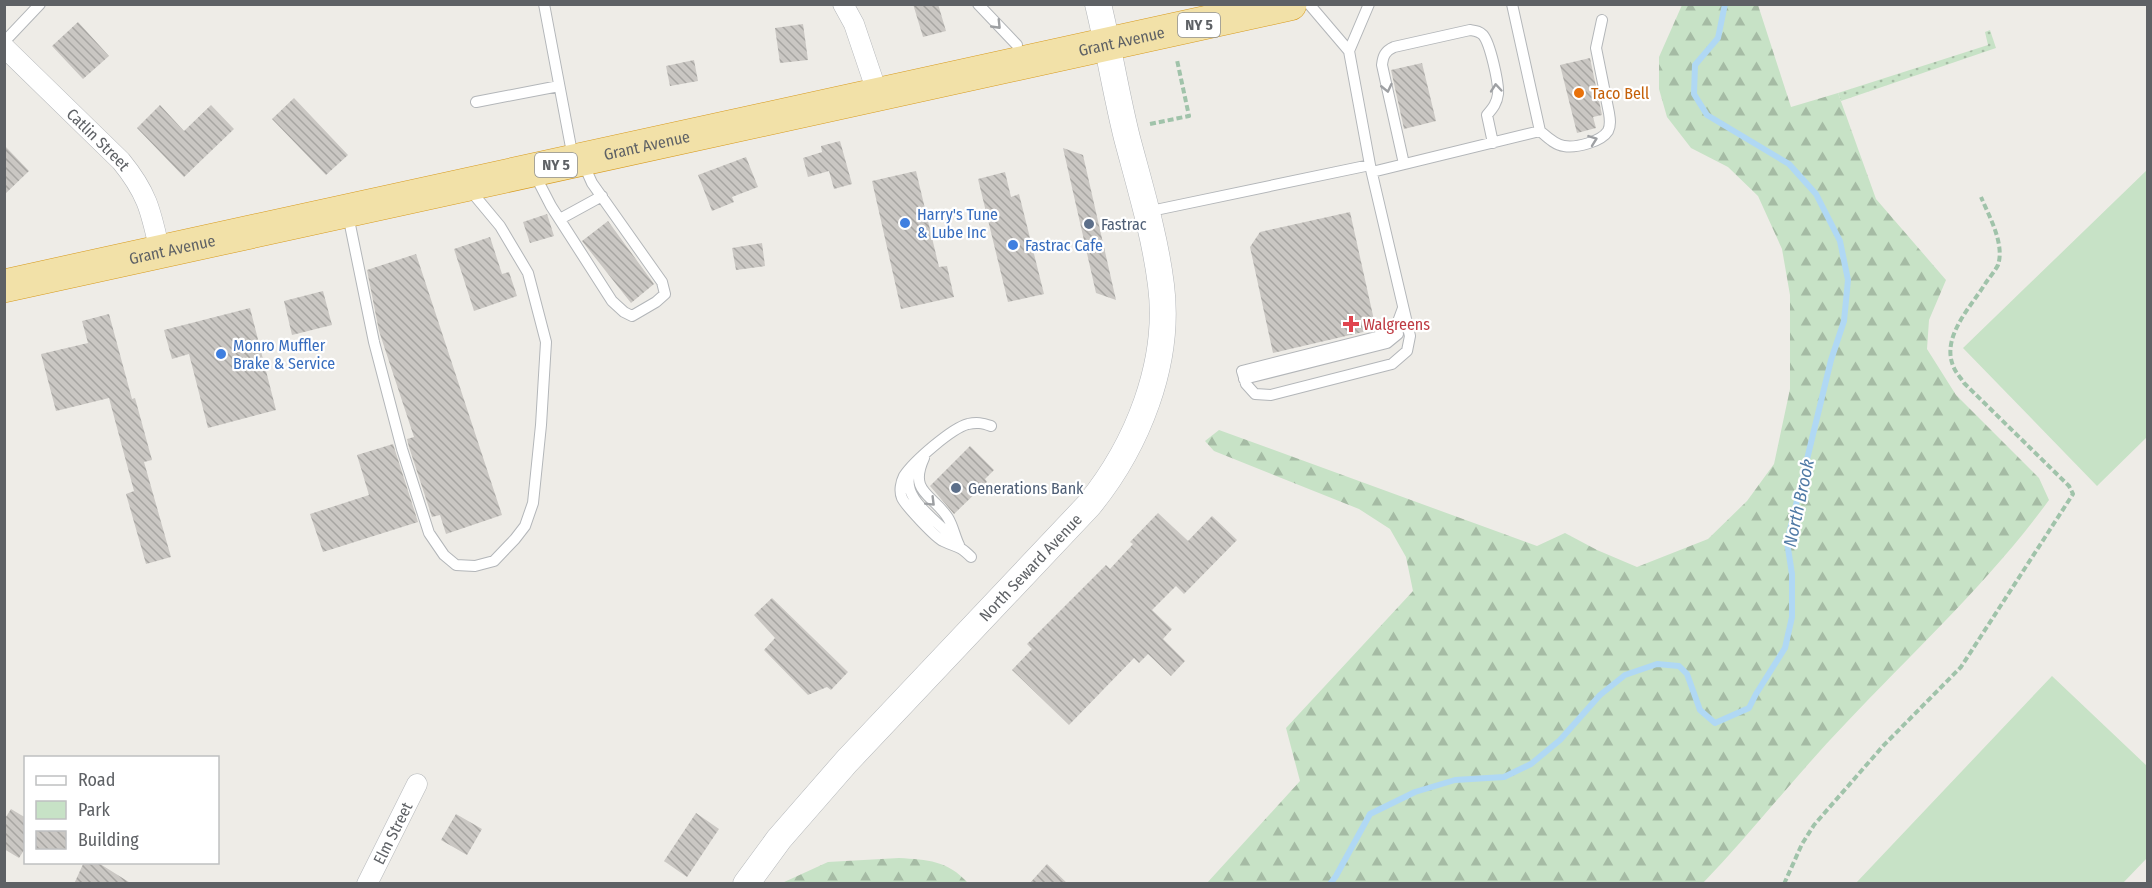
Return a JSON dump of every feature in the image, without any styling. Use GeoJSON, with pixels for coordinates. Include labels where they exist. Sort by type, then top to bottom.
{"type":"FeatureCollection","features":[{"type":"Feature","properties":{"kind":"highway","name":"Grant Avenue"},"geometry":{"type":"LineString","coordinates":[[4,286],[1108,44],[1256,8],[1290,4]]}},
{"type":"Feature","properties":{"kind":"street"},"geometry":{"type":"LineString","coordinates":[[843,4],[854,24],[878,95]]}},
{"type":"Feature","properties":{"kind":"street","name":"North Seward Avenue"},"geometry":{"type":"LineString","coordinates":[[746,884],[780,839],[847,760],[1089,505],[1105,485],[1134,436],[1156,370],[1161,337],[1161,286],[1146,212],[1115,89],[1108,44],[1098,4]]}},
{"type":"Feature","properties":{"kind":"street","name":"Catlin Street"},"geometry":{"type":"LineString","coordinates":[[4,47],[135,177],[147,199],[160,252]]}},
{"type":"Feature","properties":{"kind":"street","name":"Elm Street"},"geometry":{"type":"LineString","coordinates":[[368,884],[417,784]]}},
{"type":"Feature","properties":{"kind":"lane"},"geometry":{"type":"LineString","coordinates":[[4,42],[40,4]]}},
{"type":"Feature","properties":{"kind":"lane"},"geometry":{"type":"LineString","coordinates":[[533,170],[560,219],[612,301],[632,316],[665,294],[662,282],[578,161],[559,86],[543,4]]}},
{"type":"Feature","properties":{"kind":"lane"},"geometry":{"type":"LineString","coordinates":[[978,4],[1017,45]]}},
{"type":"Feature","properties":{"kind":"lane"},"geometry":{"type":"LineString","coordinates":[[1309,4],[1349,51],[1371,169],[1410,336],[1407,351],[1392,364],[1271,395],[1255,394],[1246,384],[1243,375],[1388,334],[1396,327],[1404,313]]}},
{"type":"Feature","properties":{"kind":"lane"},"geometry":{"type":"LineString","coordinates":[[1349,51],[1369,4]]}},
{"type":"Feature","properties":{"kind":"lane"},"geometry":{"type":"LineString","coordinates":[[1512,4],[1540,131],[1551,141],[1564,146],[1580,145],[1600,139],[1607,132],[1611,123],[1596,48],[1602,20]]}},
{"type":"Feature","properties":{"kind":"lane"},"geometry":{"type":"LineString","coordinates":[[1404,164],[1382,65],[1387,50],[1394,47],[1470,30],[1478,31],[1484,36],[1488,44],[1498,92],[1496,104],[1487,115],[1493,143]]}},
{"type":"Feature","properties":{"kind":"lane"},"geometry":{"type":"LineString","coordinates":[[476,102],[559,86]]}},
{"type":"Feature","properties":{"kind":"lane"},"geometry":{"type":"LineString","coordinates":[[1146,212],[1404,164],[1540,131]]}},
{"type":"Feature","properties":{"kind":"lane"},"geometry":{"type":"LineString","coordinates":[[347,211],[374,342],[402,449],[429,533],[444,555],[456,565],[475,566],[494,561],[525,526],[533,503],[546,342],[528,273],[500,226],[466,185]]}},
{"type":"Feature","properties":{"kind":"lane"},"geometry":{"type":"LineString","coordinates":[[560,219],[602,196]]}},
{"type":"Feature","properties":{"kind":"lane"},"geometry":{"type":"LineString","coordinates":[[959,545],[942,541],[908,507],[901,497],[900,486],[903,477],[914,465],[952,431],[966,424],[978,422],[991,426]]}},
{"type":"Feature","properties":{"kind":"lane"},"geometry":{"type":"LineString","coordinates":[[926,455],[919,469],[922,492],[948,518],[959,545],[970,557]]}},
{"type":"Feature","properties":{"kind":"path"},"geometry":{"type":"LineString","coordinates":[[1150,124],[1189,116],[1177,60]]}},
{"type":"Feature","properties":{"kind":"path"},"geometry":{"type":"LineString","coordinates":[[1784,884],[1802,844],[1814,825],[1883,746],[1961,667],[2073,494],[2069,486],[1964,383],[1954,368],[1949,352],[1952,338],[1961,320],[1998,265],[1998,240],[1982,197]]}},
{"type":"Feature","properties":{"kind":"green space"},"geometry":{"type":"Polygon","coordinates":[[[1682,5],[1758,5],[1791,107],[1838,93],[1876,199],[1946,280],[1929,320],[1927,349],[1956,395],[2039,478],[2049,500],[1977,587],[1828,743],[1703,883],[1207,883],[1300,781],[1286,728],[1413,591],[1406,557],[1390,529],[1359,509],[1214,451],[1205,441],[1219,430],[1537,546],[1565,533],[1637,567],[1708,539],[1747,501],[1774,464],[1790,389],[1790,295],[1782,249],[1758,196],[1728,167],[1691,148],[1667,117],[1659,89],[1659,57],[1682,5]]]}},
{"type":"Feature","properties":{"kind":"green space"},"geometry":{"type":"Polygon","coordinates":[[[1990,30],[1996,48],[1841,101],[1838,93],[1988,45],[1985,32],[1990,30]]]}},
{"type":"Feature","properties":{"kind":"green space"},"geometry":{"type":"Polygon","coordinates":[[[2147,170],[2147,437],[2097,486],[1963,348],[2147,170]]]}},
{"type":"Feature","properties":{"kind":"green space"},"geometry":{"type":"Polygon","coordinates":[[[2052,676],[2147,766],[2147,858],[2123,883],[1856,883],[2052,676]]]}},
{"type":"Feature","properties":{"kind":"green space"},"geometry":{"type":"Polygon","coordinates":[[[899,858],[928,861],[945,866],[968,883],[782,883],[828,862],[899,858]]]}},
{"type":"Feature","properties":{"kind":"building"},"geometry":{"type":"Polygon","coordinates":[[[913,4],[938,4],[946,31],[923,37],[913,4]]]}},
{"type":"Feature","properties":{"kind":"building"},"geometry":{"type":"Polygon","coordinates":[[[78,22],[109,56],[83,79],[52,46],[78,22]]]}},
{"type":"Feature","properties":{"kind":"building"},"geometry":{"type":"Polygon","coordinates":[[[803,24],[808,60],[780,63],[775,28],[803,24]]]}},
{"type":"Feature","properties":{"kind":"building"},"geometry":{"type":"Polygon","coordinates":[[[1590,58],[1602,115],[1593,117],[1596,128],[1577,133],[1560,65],[1590,58]]]}},
{"type":"Feature","properties":{"kind":"building"},"geometry":{"type":"Polygon","coordinates":[[[694,60],[698,81],[670,86],[666,66],[694,60]]]}},
{"type":"Feature","properties":{"kind":"building"},"geometry":{"type":"Polygon","coordinates":[[[1422,63],[1436,121],[1404,129],[1391,70],[1422,63]]]}},
{"type":"Feature","properties":{"kind":"building"},"geometry":{"type":"Polygon","coordinates":[[[294,98],[348,155],[326,175],[272,119],[294,98]]]}},
{"type":"Feature","properties":{"kind":"building"},"geometry":{"type":"Polygon","coordinates":[[[160,105],[184,131],[211,105],[234,129],[184,177],[137,128],[160,105]]]}},
{"type":"Feature","properties":{"kind":"building"},"geometry":{"type":"Polygon","coordinates":[[[840,141],[852,184],[834,189],[829,171],[808,177],[803,158],[822,152],[821,146],[840,141]]]}},
{"type":"Feature","properties":{"kind":"building"},"geometry":{"type":"Polygon","coordinates":[[[4,145],[29,171],[4,195],[4,145]]]}},
{"type":"Feature","properties":{"kind":"building","name":"Fastrac"},"geometry":{"type":"Polygon","coordinates":[[[1063,148],[1083,155],[1116,300],[1096,293],[1063,148]]]}},
{"type":"Feature","properties":{"kind":"building"},"geometry":{"type":"Polygon","coordinates":[[[746,157],[758,187],[732,197],[734,202],[712,211],[698,175],[746,157]]]}},
{"type":"Feature","properties":{"kind":"building","name":"Harry's Tune & Lube Inc"},"geometry":{"type":"Polygon","coordinates":[[[916,171],[939,267],[947,266],[954,297],[901,309],[872,181],[916,171]]]}},
{"type":"Feature","properties":{"kind":"building","name":"Fastrac Cafe"},"geometry":{"type":"Polygon","coordinates":[[[1005,172],[1011,197],[1019,194],[1044,294],[1008,302],[978,179],[1005,172]]]}},
{"type":"Feature","properties":{"kind":"building","name":"Walgreens"},"geometry":{"type":"Polygon","coordinates":[[[1350,212],[1376,329],[1273,353],[1250,247],[1260,232],[1350,212]]]}},
{"type":"Feature","properties":{"kind":"building"},"geometry":{"type":"Polygon","coordinates":[[[547,214],[554,236],[530,243],[523,222],[547,214]]]}},
{"type":"Feature","properties":{"kind":"building"},"geometry":{"type":"Polygon","coordinates":[[[608,221],[654,284],[631,303],[582,241],[608,221]]]}},
{"type":"Feature","properties":{"kind":"building"},"geometry":{"type":"Polygon","coordinates":[[[490,237],[502,274],[509,272],[517,296],[474,311],[454,249],[490,237]]]}},
{"type":"Feature","properties":{"kind":"building"},"geometry":{"type":"Polygon","coordinates":[[[762,243],[765,266],[736,270],[732,248],[762,243]]]}},
{"type":"Feature","properties":{"kind":"building"},"geometry":{"type":"Polygon","coordinates":[[[416,254],[502,515],[446,534],[440,515],[432,517],[409,447],[407,439],[414,437],[379,331],[367,270],[416,254]]]}},
{"type":"Feature","properties":{"kind":"building"},"geometry":{"type":"Polygon","coordinates":[[[323,291],[332,325],[292,335],[284,301],[323,291]]]}},
{"type":"Feature","properties":{"kind":"building"},"geometry":{"type":"Polygon","coordinates":[[[250,308],[276,410],[208,428],[189,354],[172,359],[164,330],[250,308]]]}},
{"type":"Feature","properties":{"kind":"building"},"geometry":{"type":"Polygon","coordinates":[[[109,314],[132,399],[135,398],[152,460],[144,462],[171,557],[146,564],[126,494],[134,491],[109,398],[56,411],[41,354],[88,343],[82,321],[109,314]]]}},
{"type":"Feature","properties":{"kind":"building"},"geometry":{"type":"Polygon","coordinates":[[[393,444],[418,522],[323,552],[310,514],[369,495],[357,455],[393,444]]]}},
{"type":"Feature","properties":{"kind":"building","name":"Generations Bank"},"geometry":{"type":"Polygon","coordinates":[[[970,446],[994,470],[985,479],[987,482],[954,514],[930,486],[970,446]]]}},
{"type":"Feature","properties":{"kind":"building"},"geometry":{"type":"Polygon","coordinates":[[[1158,513],[1188,541],[1212,516],[1237,540],[1184,594],[1176,586],[1152,610],[1172,629],[1163,639],[1185,661],[1171,676],[1148,654],[1139,663],[1134,658],[1069,725],[1012,670],[1032,649],[1027,644],[1106,565],[1110,569],[1133,544],[1130,542],[1158,513]]]}},
{"type":"Feature","properties":{"kind":"building"},"geometry":{"type":"Polygon","coordinates":[[[772,598],[848,672],[831,690],[827,687],[808,695],[764,650],[775,638],[754,615],[772,598]]]}},
{"type":"Feature","properties":{"kind":"building"},"geometry":{"type":"Polygon","coordinates":[[[11,809],[24,817],[24,850],[19,858],[4,849],[4,820],[11,809]]]}},
{"type":"Feature","properties":{"kind":"building"},"geometry":{"type":"Polygon","coordinates":[[[696,813],[719,829],[687,877],[664,861],[696,813]]]}},
{"type":"Feature","properties":{"kind":"building"},"geometry":{"type":"Polygon","coordinates":[[[456,814],[482,829],[467,855],[441,840],[456,814]]]}},
{"type":"Feature","properties":{"kind":"building"},"geometry":{"type":"Polygon","coordinates":[[[83,864],[100,864],[132,884],[74,884],[83,864]]]}},
{"type":"Feature","properties":{"kind":"building"},"geometry":{"type":"Polygon","coordinates":[[[1047,864],[1068,884],[1029,884],[1047,864]]]}},
{"type":"Feature","properties":{"kind":"waterway","name":"North Brook"},"geometry":{"type":"LineString","coordinates":[[1330,884],[1370,814],[1415,792],[1455,780],[1504,777],[1531,764],[1560,740],[1600,695],[1625,675],[1657,664],[1679,666],[1687,674],[1700,710],[1715,723],[1749,708],[1785,648],[1792,617],[1792,574],[1787,542],[1831,360],[1844,321],[1848,280],[1840,241],[1816,194],[1789,164],[1707,115],[1694,94],[1695,65],[1718,38],[1725,4]]}},
{"type":"Feature","properties":{"kind":"place","name":"Taco Bell"},"geometry":{"type":"Point","coordinates":[1579,93]}},
{"type":"Feature","properties":{"kind":"place","name":"Harry's Tune & Lube Inc"},"geometry":{"type":"Point","coordinates":[905,223]}},
{"type":"Feature","properties":{"kind":"place","name":"Fastrac"},"geometry":{"type":"Point","coordinates":[1089,224]}},
{"type":"Feature","properties":{"kind":"place","name":"Fastrac Cafe"},"geometry":{"type":"Point","coordinates":[1013,245]}},
{"type":"Feature","properties":{"kind":"place","name":"Walgreens"},"geometry":{"type":"Point","coordinates":[1351,324]}},
{"type":"Feature","properties":{"kind":"place","name":"Monro Muffler Brake & Service"},"geometry":{"type":"Point","coordinates":[221,354]}},
{"type":"Feature","properties":{"kind":"place","name":"Generations Bank"},"geometry":{"type":"Point","coordinates":[956,488]}}]}
